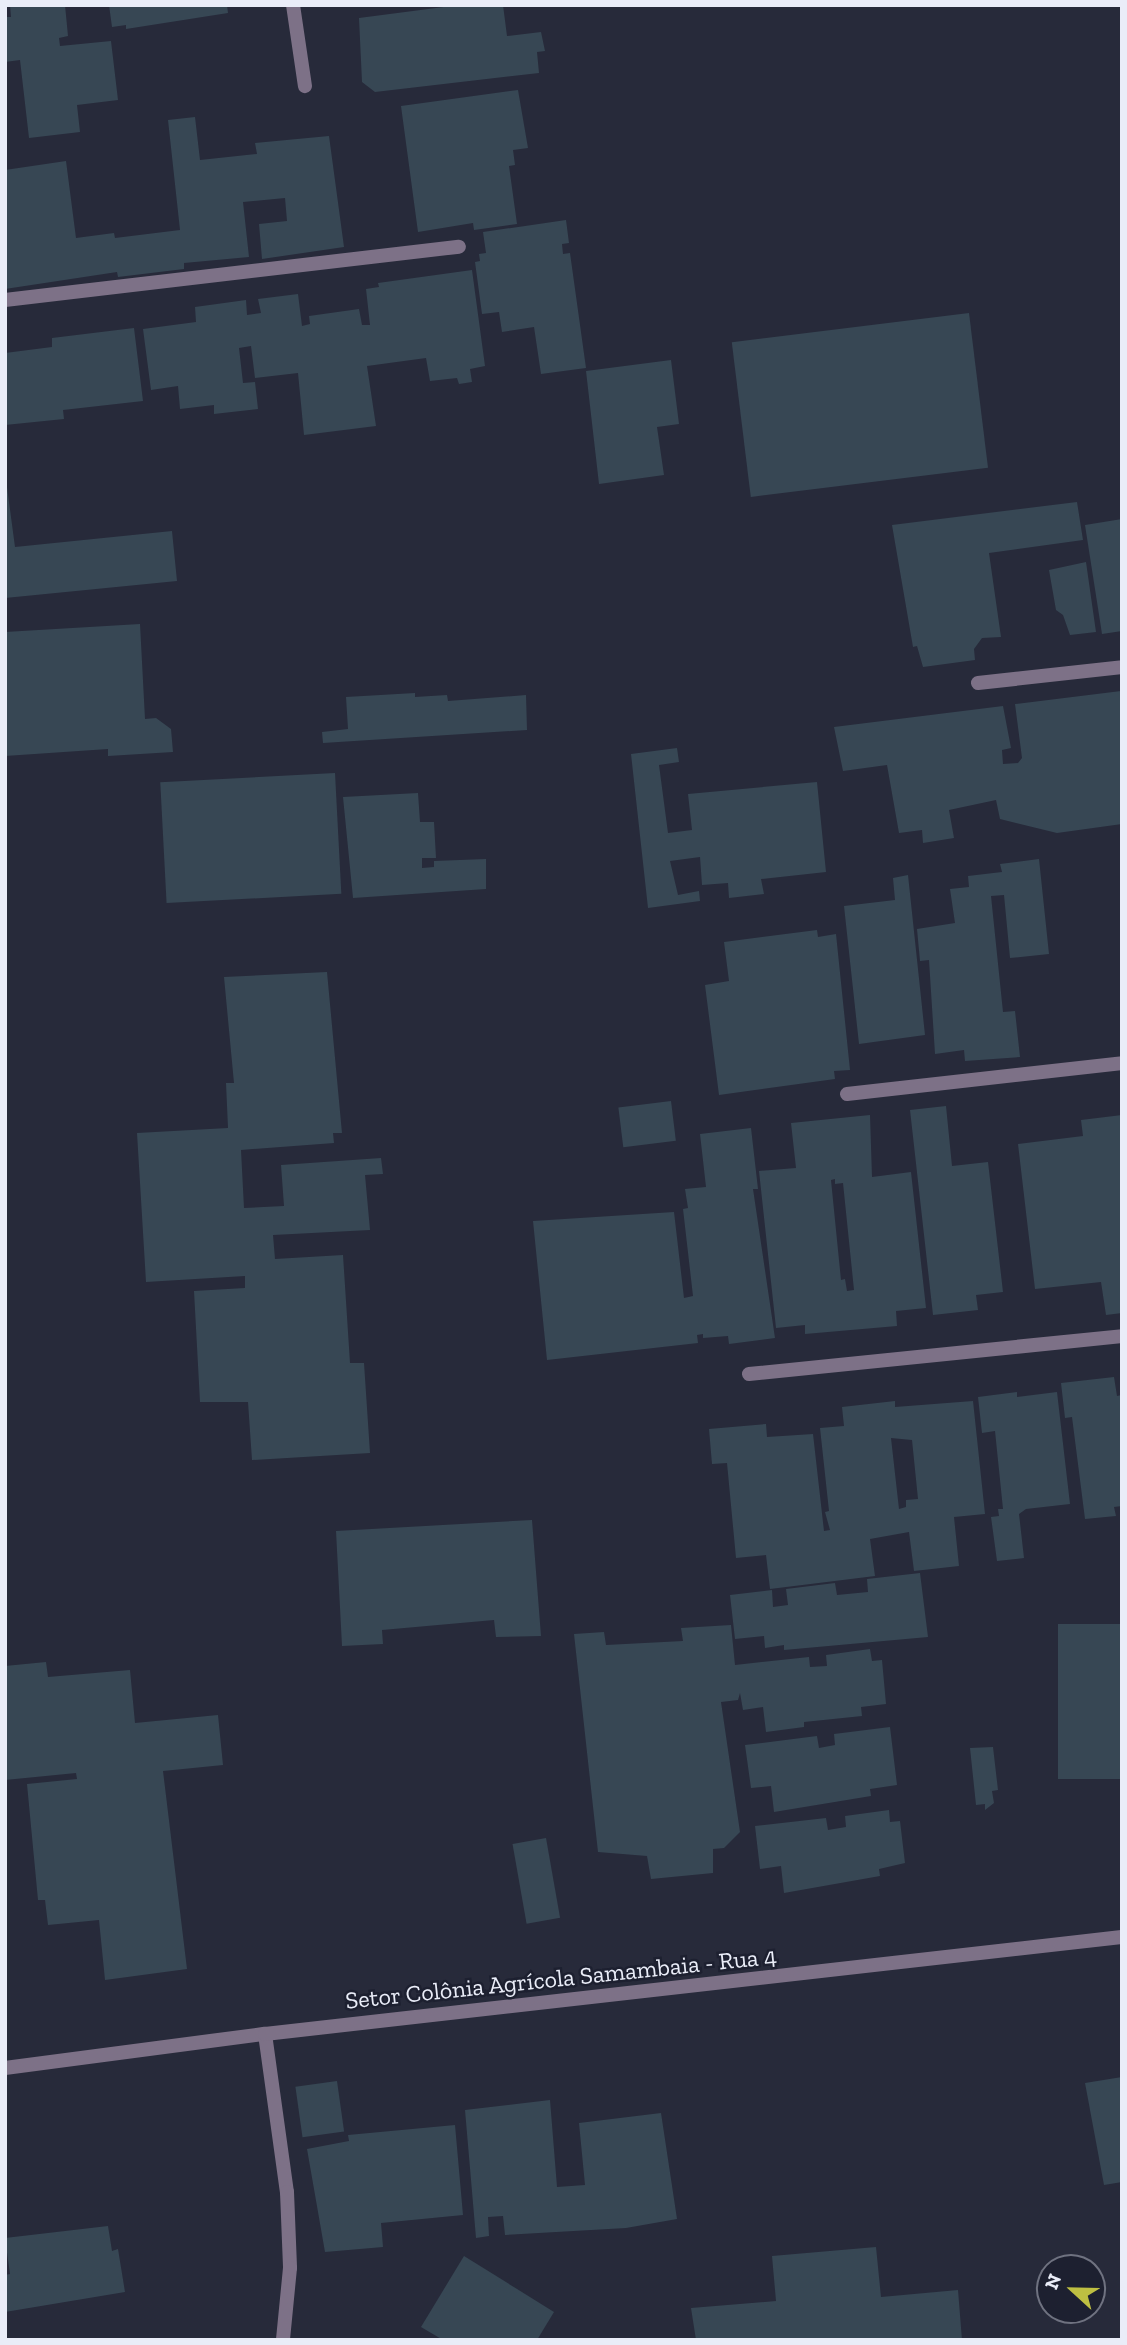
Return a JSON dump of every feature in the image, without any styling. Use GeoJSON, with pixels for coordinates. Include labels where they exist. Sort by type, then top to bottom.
{"type":"FeatureCollection","features":[{"type":"Feature","properties":{"kind":"street"},"geometry":{"type":"LineString","coordinates":[[293,5],[306,86]]}},
{"type":"Feature","properties":{"kind":"street"},"geometry":{"type":"LineString","coordinates":[[5,300],[459,247]]}},
{"type":"Feature","properties":{"kind":"street"},"geometry":{"type":"LineString","coordinates":[[978,683],[1122,667]]}},
{"type":"Feature","properties":{"kind":"street"},"geometry":{"type":"LineString","coordinates":[[847,1094],[1122,1063]]}},
{"type":"Feature","properties":{"kind":"street"},"geometry":{"type":"LineString","coordinates":[[749,1374],[1122,1336]]}},
{"type":"Feature","properties":{"kind":"street","name":"Setor Colônia Agrícola Samambaia - Rua 4"},"geometry":{"type":"LineString","coordinates":[[5,2068],[265,2034],[1122,1937]]}},
{"type":"Feature","properties":{"kind":"street"},"geometry":{"type":"LineString","coordinates":[[265,2034],[287,2192],[290,2268],[283,2340]]}},
{"type":"Feature","properties":{"kind":"building"},"geometry":{"type":"Polygon","coordinates":[[[10,5],[65,5],[68,36],[59,38],[60,46],[111,41],[118,100],[77,105],[80,132],[29,138],[20,60],[5,62],[5,17],[11,17],[10,5]]]}},
{"type":"Feature","properties":{"kind":"building"},"geometry":{"type":"Polygon","coordinates":[[[109,5],[227,5],[228,13],[126,29],[126,25],[112,27],[109,5]]]}},
{"type":"Feature","properties":{"kind":"building"},"geometry":{"type":"Polygon","coordinates":[[[459,5],[503,5],[507,36],[541,32],[545,51],[537,52],[539,73],[375,92],[362,82],[359,18],[459,5]]]}},
{"type":"Feature","properties":{"kind":"building"},"geometry":{"type":"Polygon","coordinates":[[[518,90],[528,148],[513,150],[515,165],[509,166],[517,224],[474,230],[473,223],[418,232],[401,106],[518,90]]]}},
{"type":"Feature","properties":{"kind":"building"},"geometry":{"type":"Polygon","coordinates":[[[195,117],[200,160],[257,154],[255,143],[329,136],[344,247],[262,259],[259,224],[287,221],[285,198],[243,202],[249,257],[184,263],[184,269],[118,277],[117,272],[5,289],[5,170],[66,161],[76,238],[114,233],[115,238],[180,230],[168,120],[195,117]]]}},
{"type":"Feature","properties":{"kind":"building"},"geometry":{"type":"Polygon","coordinates":[[[566,220],[569,243],[562,244],[563,254],[570,253],[586,368],[541,374],[534,327],[502,332],[499,312],[482,314],[475,262],[480,261],[479,254],[486,253],[483,232],[566,220]]]}},
{"type":"Feature","properties":{"kind":"building"},"geometry":{"type":"Polygon","coordinates":[[[472,270],[485,366],[470,369],[472,382],[459,384],[457,378],[430,381],[426,358],[367,366],[376,426],[304,435],[298,373],[255,378],[251,346],[239,348],[243,383],[255,382],[258,409],[214,414],[214,405],[180,409],[178,386],[151,390],[143,329],[196,322],[195,307],[246,300],[247,315],[261,313],[258,299],[298,294],[302,326],[310,324],[309,316],[359,309],[362,325],[370,325],[366,289],[379,287],[378,283],[472,270]]]}},
{"type":"Feature","properties":{"kind":"building"},"geometry":{"type":"Polygon","coordinates":[[[969,313],[988,468],[751,497],[732,342],[969,313]]]}},
{"type":"Feature","properties":{"kind":"building"},"geometry":{"type":"Polygon","coordinates":[[[134,328],[143,401],[63,410],[64,419],[5,425],[5,353],[52,347],[52,338],[134,328]]]}},
{"type":"Feature","properties":{"kind":"building"},"geometry":{"type":"Polygon","coordinates":[[[671,360],[679,424],[657,427],[664,475],[599,484],[586,371],[671,360]]]}},
{"type":"Feature","properties":{"kind":"building"},"geometry":{"type":"Polygon","coordinates":[[[5,472],[15,547],[172,531],[177,581],[5,598],[5,472]]]}},
{"type":"Feature","properties":{"kind":"building"},"geometry":{"type":"Polygon","coordinates":[[[1077,502],[1083,540],[989,553],[1001,637],[982,638],[974,649],[975,660],[923,667],[917,646],[913,647],[892,525],[1077,502]]]}},
{"type":"Feature","properties":{"kind":"building"},"geometry":{"type":"Polygon","coordinates":[[[1122,519],[1122,631],[1102,634],[1085,525],[1122,519]]]}},
{"type":"Feature","properties":{"kind":"building"},"geometry":{"type":"Polygon","coordinates":[[[1086,562],[1096,632],[1070,635],[1063,615],[1056,610],[1049,570],[1086,562]]]}},
{"type":"Feature","properties":{"kind":"building"},"geometry":{"type":"Polygon","coordinates":[[[140,624],[145,719],[156,718],[171,729],[173,752],[108,756],[108,749],[5,756],[5,632],[140,624]]]}},
{"type":"Feature","properties":{"kind":"building"},"geometry":{"type":"Polygon","coordinates":[[[1121,691],[1122,824],[1057,833],[1000,819],[996,800],[949,810],[954,838],[923,843],[922,830],[899,833],[887,765],[843,771],[834,727],[1003,706],[1011,748],[1002,750],[1003,764],[1018,763],[1022,758],[1015,704],[1121,691]]]}},
{"type":"Feature","properties":{"kind":"building"},"geometry":{"type":"Polygon","coordinates":[[[415,693],[415,697],[447,695],[448,701],[526,695],[527,730],[323,743],[322,732],[348,729],[346,697],[415,693]]]}},
{"type":"Feature","properties":{"kind":"building"},"geometry":{"type":"Polygon","coordinates":[[[677,748],[679,762],[659,765],[668,833],[692,830],[688,794],[817,782],[826,872],[761,879],[764,894],[729,898],[728,883],[702,885],[700,857],[670,861],[678,895],[699,891],[700,901],[648,908],[631,754],[677,748]]]}},
{"type":"Feature","properties":{"kind":"building"},"geometry":{"type":"Polygon","coordinates":[[[335,773],[341,894],[167,903],[160,782],[335,773]]]}},
{"type":"Feature","properties":{"kind":"building"},"geometry":{"type":"Polygon","coordinates":[[[418,793],[420,822],[434,822],[436,858],[422,858],[422,868],[434,867],[434,861],[486,859],[486,889],[353,898],[343,797],[418,793]]]}},
{"type":"Feature","properties":{"kind":"building"},"geometry":{"type":"Polygon","coordinates":[[[1039,859],[1049,954],[1010,958],[1004,895],[991,896],[1003,1012],[1015,1011],[1020,1057],[965,1061],[964,1050],[935,1054],[929,960],[920,961],[917,929],[955,923],[950,889],[969,887],[968,876],[1002,872],[1000,864],[1039,859]]]}},
{"type":"Feature","properties":{"kind":"building"},"geometry":{"type":"Polygon","coordinates":[[[908,875],[925,1035],[859,1044],[844,906],[895,900],[893,878],[908,875]]]}},
{"type":"Feature","properties":{"kind":"building"},"geometry":{"type":"Polygon","coordinates":[[[817,930],[818,937],[836,934],[850,1070],[834,1071],[835,1079],[719,1095],[705,985],[729,981],[724,942],[817,930]]]}},
{"type":"Feature","properties":{"kind":"building"},"geometry":{"type":"Polygon","coordinates":[[[327,972],[342,1133],[333,1133],[334,1143],[241,1150],[244,1208],[284,1206],[281,1165],[381,1158],[383,1174],[365,1175],[370,1230],[273,1235],[275,1259],[343,1255],[350,1363],[364,1363],[370,1453],[252,1460],[248,1402],[200,1402],[194,1291],[245,1288],[245,1276],[146,1282],[137,1133],[228,1128],[226,1083],[234,1083],[224,977],[327,972]]]}},
{"type":"Feature","properties":{"kind":"building"},"geometry":{"type":"Polygon","coordinates":[[[671,1101],[676,1141],[623,1147],[618,1107],[671,1101]]]}},
{"type":"Feature","properties":{"kind":"building"},"geometry":{"type":"Polygon","coordinates":[[[946,1106],[952,1166],[988,1162],[1003,1292],[976,1295],[978,1310],[933,1315],[910,1110],[946,1106]]]}},
{"type":"Feature","properties":{"kind":"building"},"geometry":{"type":"Polygon","coordinates":[[[870,1115],[872,1177],[911,1172],[926,1308],[896,1311],[897,1326],[805,1334],[805,1325],[776,1328],[759,1171],[796,1168],[791,1123],[870,1115]],[[835,1179],[831,1180],[841,1280],[845,1279],[847,1291],[854,1290],[843,1183],[835,1184],[835,1179]]]}},
{"type":"Feature","properties":{"kind":"building"},"geometry":{"type":"Polygon","coordinates":[[[1122,1115],[1122,1313],[1106,1315],[1101,1282],[1035,1289],[1018,1144],[1083,1136],[1081,1120],[1122,1115]]]}},
{"type":"Feature","properties":{"kind":"building"},"geometry":{"type":"Polygon","coordinates":[[[751,1128],[758,1189],[753,1189],[775,1338],[729,1344],[728,1336],[703,1338],[703,1334],[697,1335],[698,1343],[547,1360],[533,1221],[674,1212],[684,1298],[693,1296],[683,1209],[688,1208],[685,1189],[706,1187],[700,1134],[751,1128]]]}},
{"type":"Feature","properties":{"kind":"building"},"geometry":{"type":"Polygon","coordinates":[[[1114,1377],[1117,1396],[1122,1395],[1122,1506],[1114,1507],[1116,1516],[1085,1519],[1072,1417],[1065,1418],[1061,1383],[1114,1377]]]}},
{"type":"Feature","properties":{"kind":"building"},"geometry":{"type":"Polygon","coordinates":[[[1017,1392],[1017,1397],[1057,1392],[1070,1504],[1026,1509],[1019,1514],[1024,1558],[997,1561],[991,1517],[999,1516],[998,1509],[1003,1509],[995,1431],[982,1433],[978,1397],[1017,1392]]]}},
{"type":"Feature","properties":{"kind":"building"},"geometry":{"type":"Polygon","coordinates":[[[895,1401],[895,1407],[973,1401],[985,1514],[954,1517],[959,1566],[914,1571],[909,1532],[870,1539],[875,1576],[770,1589],[766,1555],[736,1558],[727,1463],[712,1464],[709,1429],[766,1424],[767,1437],[813,1434],[824,1531],[830,1530],[825,1512],[829,1511],[820,1428],[844,1426],[842,1407],[895,1401]],[[891,1438],[899,1509],[906,1507],[906,1500],[918,1499],[912,1440],[891,1438]]]}},
{"type":"Feature","properties":{"kind":"building"},"geometry":{"type":"Polygon","coordinates":[[[532,1520],[541,1636],[496,1637],[494,1620],[382,1630],[383,1644],[342,1646],[336,1531],[532,1520]]]}},
{"type":"Feature","properties":{"kind":"building"},"geometry":{"type":"Polygon","coordinates":[[[920,1573],[928,1637],[784,1650],[784,1645],[765,1648],[764,1636],[735,1639],[730,1595],[772,1590],[773,1607],[788,1605],[786,1589],[835,1583],[837,1595],[868,1592],[867,1579],[920,1573]]]}},
{"type":"Feature","properties":{"kind":"building"},"geometry":{"type":"Polygon","coordinates":[[[1058,1624],[1122,1624],[1122,1779],[1058,1779],[1058,1624]]]}},
{"type":"Feature","properties":{"kind":"building"},"geometry":{"type":"Polygon","coordinates":[[[731,1625],[735,1665],[809,1657],[810,1667],[827,1666],[826,1655],[870,1649],[872,1661],[882,1660],[886,1704],[861,1707],[862,1716],[804,1722],[804,1727],[766,1732],[763,1707],[743,1710],[740,1693],[738,1700],[721,1702],[740,1832],[724,1848],[713,1849],[713,1873],[651,1879],[647,1856],[598,1852],[574,1634],[604,1632],[606,1645],[683,1641],[681,1628],[731,1625]]]}},
{"type":"Feature","properties":{"kind":"building"},"geometry":{"type":"Polygon","coordinates":[[[46,1662],[48,1677],[130,1670],[135,1723],[218,1715],[223,1765],[163,1771],[187,1969],[105,1980],[99,1920],[48,1925],[45,1900],[38,1900],[27,1784],[77,1779],[76,1773],[5,1780],[5,1666],[46,1662]]]}},
{"type":"Feature","properties":{"kind":"building"},"geometry":{"type":"Polygon","coordinates":[[[890,1727],[897,1785],[870,1789],[871,1796],[774,1812],[771,1786],[751,1788],[745,1745],[817,1736],[819,1748],[835,1745],[834,1734],[890,1727]]]}},
{"type":"Feature","properties":{"kind":"building"},"geometry":{"type":"Polygon","coordinates":[[[993,1747],[998,1790],[992,1791],[994,1803],[985,1810],[985,1804],[976,1805],[970,1748],[993,1747]]]}},
{"type":"Feature","properties":{"kind":"building"},"geometry":{"type":"Polygon","coordinates":[[[889,1810],[890,1822],[900,1821],[905,1863],[879,1869],[880,1876],[784,1893],[781,1866],[760,1869],[755,1826],[826,1818],[828,1830],[846,1827],[845,1816],[889,1810]]]}},
{"type":"Feature","properties":{"kind":"building"},"geometry":{"type":"Polygon","coordinates":[[[546,1838],[560,1918],[527,1924],[513,1844],[546,1838]]]}},
{"type":"Feature","properties":{"kind":"building"},"geometry":{"type":"Polygon","coordinates":[[[1122,2077],[1122,2182],[1104,2185],[1085,2083],[1122,2077]]]}},
{"type":"Feature","properties":{"kind":"building"},"geometry":{"type":"Polygon","coordinates":[[[337,2081],[344,2132],[303,2137],[295,2087],[337,2081]]]}},
{"type":"Feature","properties":{"kind":"building"},"geometry":{"type":"Polygon","coordinates":[[[550,2100],[557,2187],[585,2185],[579,2123],[661,2113],[677,2219],[626,2228],[505,2235],[503,2216],[488,2217],[489,2236],[476,2238],[465,2110],[550,2100]]]}},
{"type":"Feature","properties":{"kind":"building"},"geometry":{"type":"Polygon","coordinates":[[[455,2125],[463,2215],[381,2223],[383,2247],[325,2252],[307,2149],[349,2141],[348,2135],[455,2125]]]}},
{"type":"Feature","properties":{"kind":"building"},"geometry":{"type":"Polygon","coordinates":[[[108,2226],[112,2251],[118,2249],[125,2292],[5,2312],[5,2275],[10,2274],[5,2238],[108,2226]]]}},
{"type":"Feature","properties":{"kind":"building"},"geometry":{"type":"Polygon","coordinates":[[[876,2247],[881,2297],[958,2290],[962,2340],[696,2340],[691,2308],[776,2301],[772,2256],[876,2247]]]}},
{"type":"Feature","properties":{"kind":"building"},"geometry":{"type":"Polygon","coordinates":[[[464,2256],[554,2312],[537,2340],[443,2340],[421,2327],[464,2256]]]}}]}
